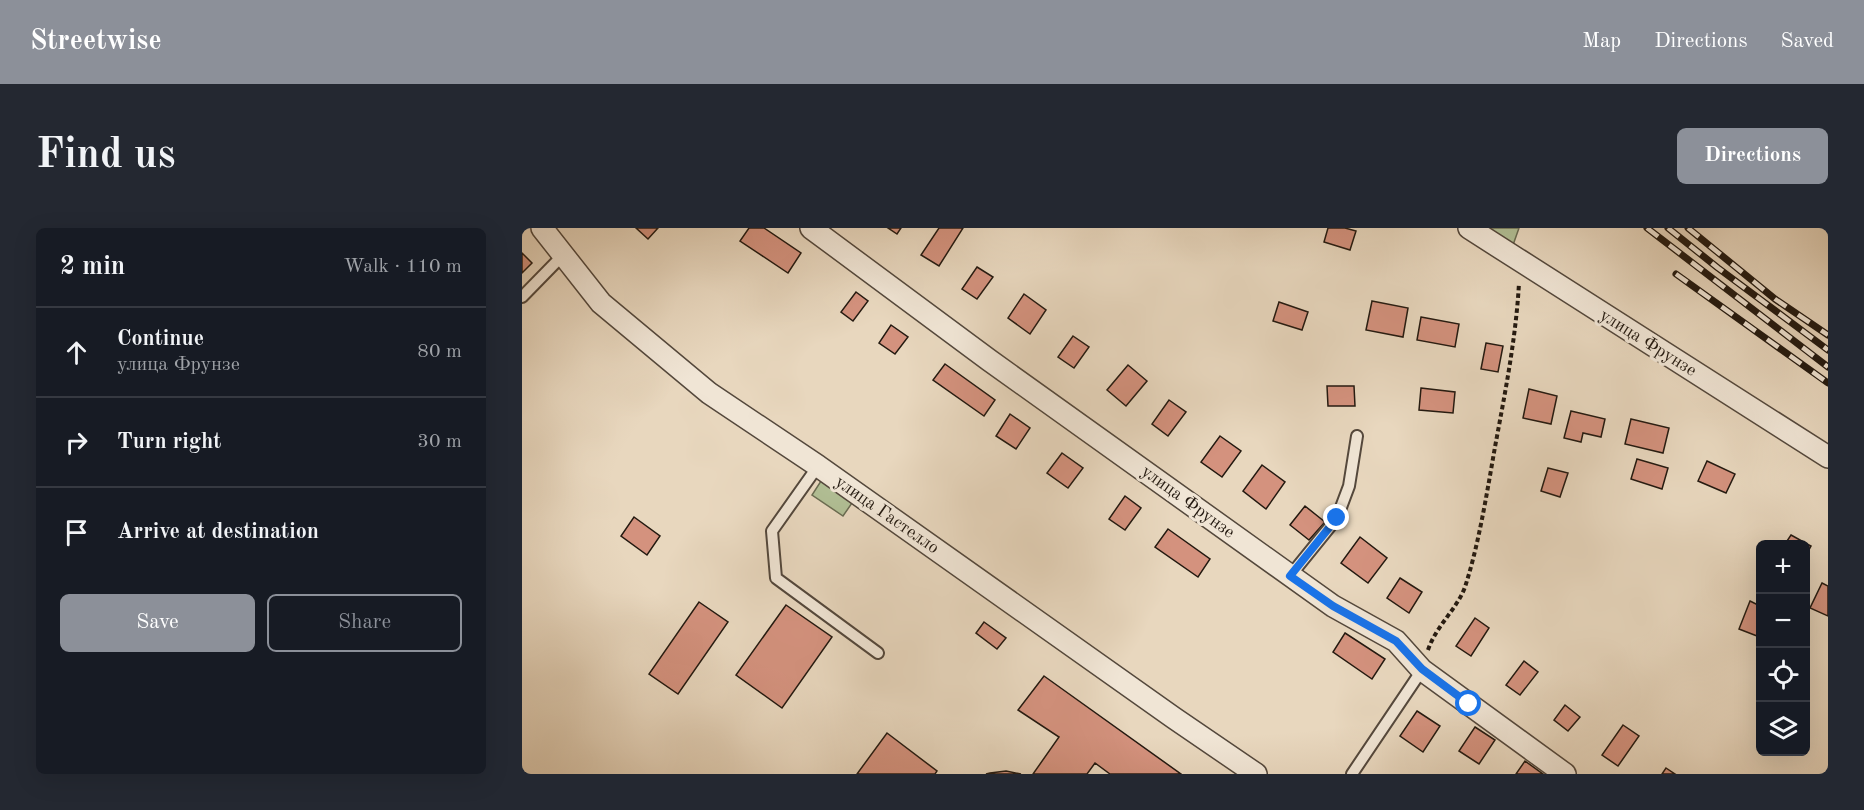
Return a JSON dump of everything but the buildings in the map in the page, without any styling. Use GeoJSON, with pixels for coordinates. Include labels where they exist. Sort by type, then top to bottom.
{"type":"FeatureCollection","features":[{"type":"Feature","properties":{"kind":"street","name":"улица Гастелло"},"geometry":{"type":"LineString","coordinates":[[542,228],[601,303],[709,393],[818,466],[1256,774]]}},
{"type":"Feature","properties":{"kind":"street","name":"улица Фрунзе"},"geometry":{"type":"LineString","coordinates":[[811,228],[989,360],[1290,576],[1333,606],[1396,641],[1422,669],[1565,774]]}},
{"type":"Feature","properties":{"kind":"street","name":"улица Фрунзе"},"geometry":{"type":"LineString","coordinates":[[1469,228],[1828,457]]}},
{"type":"Feature","properties":{"kind":"lane"},"geometry":{"type":"LineString","coordinates":[[522,297],[564,254]]}},
{"type":"Feature","properties":{"kind":"lane"},"geometry":{"type":"LineString","coordinates":[[1290,576],[1337,518],[1349,486],[1358,436]]}},
{"type":"Feature","properties":{"kind":"lane"},"geometry":{"type":"LineString","coordinates":[[818,466],[772,531],[776,578],[878,653]]}},
{"type":"Feature","properties":{"kind":"lane"},"geometry":{"type":"LineString","coordinates":[[1352,774],[1422,669]]}},
{"type":"Feature","properties":{"kind":"path"},"geometry":{"type":"LineString","coordinates":[[1422,669],[1432,637],[1464,589],[1503,403],[1517,312],[1520,262]]}},
{"type":"Feature","properties":{"kind":"green space"},"geometry":{"type":"Polygon","coordinates":[[[1486,228],[1519,228],[1513,245],[1486,228]]]}},
{"type":"Feature","properties":{"kind":"green space"},"geometry":{"type":"Polygon","coordinates":[[[821,481],[852,503],[843,516],[812,495],[821,481]]]}},
{"type":"Feature","properties":{"kind":"railway"},"geometry":{"type":"LineString","coordinates":[[1647,228],[1828,367]]}},
{"type":"Feature","properties":{"kind":"railway"},"geometry":{"type":"LineString","coordinates":[[1668,228],[1828,350]]}},
{"type":"Feature","properties":{"kind":"railway"},"geometry":{"type":"LineString","coordinates":[[1688,228],[1775,299],[1828,335]]}},
{"type":"Feature","properties":{"kind":"railway"},"geometry":{"type":"LineString","coordinates":[[1676,274],[1828,383]]}},
{"type":"Feature","properties":{"kind":"route"},"geometry":{"type":"LineString","coordinates":[[1337,518],[1290,576],[1333,606],[1396,641],[1422,669],[1469,704]]}}]}
